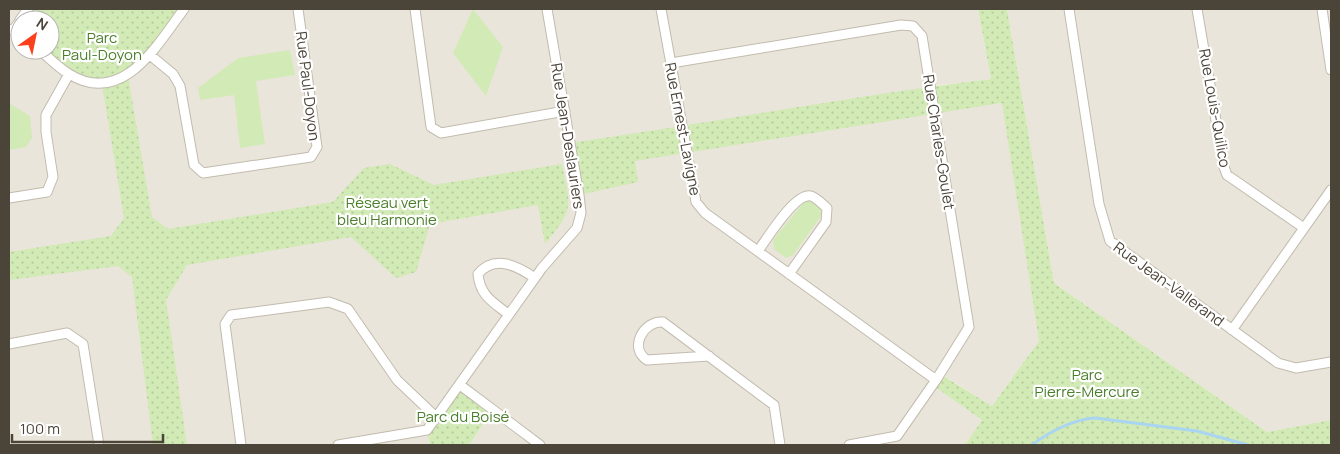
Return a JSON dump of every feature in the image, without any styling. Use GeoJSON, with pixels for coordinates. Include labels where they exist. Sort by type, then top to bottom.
{"type":"FeatureCollection","features":[{"type":"Feature","properties":{"kind":"street"},"geometry":{"type":"LineString","coordinates":[[52,60],[69,74],[85,82],[110,83],[128,76],[150,55],[184,9]]}},
{"type":"Feature","properties":{"kind":"street","name":"Rue Paul-Doyon"},"geometry":{"type":"LineString","coordinates":[[150,55],[173,74],[180,86],[194,165],[203,174],[311,157],[317,147],[298,9]]}},
{"type":"Feature","properties":{"kind":"street"},"geometry":{"type":"LineString","coordinates":[[415,9],[430,127],[441,133],[565,111]]}},
{"type":"Feature","properties":{"kind":"street","name":"Rue Jean-Deslauriers"},"geometry":{"type":"LineString","coordinates":[[338,445],[427,430],[508,314],[577,228],[581,219],[580,201],[547,9]]}},
{"type":"Feature","properties":{"kind":"street","name":"Rue Ernest-Lavigne"},"geometry":{"type":"LineString","coordinates":[[661,9],[696,202],[705,213],[936,380]]}},
{"type":"Feature","properties":{"kind":"street","name":"Rue Jean-Vallerand"},"geometry":{"type":"LineString","coordinates":[[1070,9],[1099,204],[1110,241],[1278,363],[1296,368],[1331,362]]}},
{"type":"Feature","properties":{"kind":"street","name":"Rue Louis-Quilico"},"geometry":{"type":"LineString","coordinates":[[1197,9],[1224,167],[1227,175],[1304,228]]}},
{"type":"Feature","properties":{"kind":"street"},"geometry":{"type":"LineString","coordinates":[[1322,9],[1331,70]]}},
{"type":"Feature","properties":{"kind":"street","name":"Rue Charles-Goulet"},"geometry":{"type":"LineString","coordinates":[[671,63],[902,24],[913,26],[919,30],[922,36],[969,327],[936,380],[897,436],[849,445]]}},
{"type":"Feature","properties":{"kind":"street"},"geometry":{"type":"LineString","coordinates":[[9,198],[47,192],[53,177],[46,132],[46,116],[69,74]]}},
{"type":"Feature","properties":{"kind":"street"},"geometry":{"type":"LineString","coordinates":[[1232,330],[1331,190]]}},
{"type":"Feature","properties":{"kind":"street"},"geometry":{"type":"LineString","coordinates":[[758,251],[794,203],[803,196],[811,196],[820,202],[827,208],[826,222],[789,274]]}},
{"type":"Feature","properties":{"kind":"street"},"geometry":{"type":"LineString","coordinates":[[508,314],[484,294],[479,286],[478,274],[484,268],[505,262],[516,265],[535,278]]}},
{"type":"Feature","properties":{"kind":"street"},"geometry":{"type":"LineString","coordinates":[[240,445],[225,324],[231,315],[329,302],[348,309],[397,380],[436,417]]}},
{"type":"Feature","properties":{"kind":"street"},"geometry":{"type":"LineString","coordinates":[[709,356],[647,360],[640,356],[638,340],[650,325],[656,321],[664,322],[709,356],[774,406],[780,445]]}},
{"type":"Feature","properties":{"kind":"street"},"geometry":{"type":"LineString","coordinates":[[9,344],[67,333],[83,344],[99,445]]}},
{"type":"Feature","properties":{"kind":"street"},"geometry":{"type":"LineString","coordinates":[[460,385],[540,445]]}},
{"type":"Feature","properties":{"kind":"shaded area"},"geometry":{"type":"Polygon","coordinates":[[[9,9],[978,9],[991,79],[931,86],[935,113],[1003,103],[1039,341],[992,406],[943,375],[935,386],[982,420],[965,445],[469,445],[493,410],[427,430],[430,445],[9,445],[9,9]]]}},
{"type":"Feature","properties":{"kind":"shaded area"},"geometry":{"type":"Polygon","coordinates":[[[1007,9],[1331,9],[1331,420],[1267,432],[1054,283],[1007,9]]]}},
{"type":"Feature","properties":{"kind":"green space","name":"Réseau vert bleu Harmonie"},"geometry":{"type":"Polygon","coordinates":[[[184,9],[128,76],[152,217],[168,229],[333,202],[364,168],[390,164],[434,185],[562,164],[568,207],[561,223],[545,244],[538,205],[430,224],[416,272],[396,278],[351,237],[187,265],[166,300],[187,445],[153,445],[132,277],[118,266],[9,280],[9,252],[111,236],[124,218],[102,84],[85,82],[54,60],[60,60],[60,10],[27,10],[184,9]]]}},
{"type":"Feature","properties":{"kind":"green space"},"geometry":{"type":"Polygon","coordinates":[[[473,9],[503,47],[486,96],[453,53],[473,9]]]}},
{"type":"Feature","properties":{"kind":"green space","name":"Parc Pierre-Mercure"},"geometry":{"type":"Polygon","coordinates":[[[978,9],[1007,9],[1054,283],[1267,432],[1331,420],[1331,445],[965,445],[982,420],[934,386],[942,375],[992,406],[1039,341],[1002,103],[635,161],[638,182],[579,195],[570,143],[886,93],[991,79],[978,9]]]}},
{"type":"Feature","properties":{"kind":"green space"},"geometry":{"type":"Polygon","coordinates":[[[290,50],[295,75],[256,81],[265,144],[240,148],[234,95],[200,100],[198,88],[238,58],[290,50]]]}},
{"type":"Feature","properties":{"kind":"green space"},"geometry":{"type":"Polygon","coordinates":[[[9,103],[30,116],[32,138],[26,147],[9,150],[9,103]]]}},
{"type":"Feature","properties":{"kind":"green space"},"geometry":{"type":"Polygon","coordinates":[[[805,201],[811,201],[821,208],[821,216],[793,255],[786,258],[774,249],[773,240],[805,201]]]}},
{"type":"Feature","properties":{"kind":"green space","name":"Parc du Boisé"},"geometry":{"type":"Polygon","coordinates":[[[460,385],[493,410],[469,445],[430,445],[427,430],[460,385]]]}},
{"type":"Feature","properties":{"kind":"waterway"},"geometry":{"type":"LineString","coordinates":[[1032,445],[1062,427],[1095,418],[1197,431],[1248,445]]}},
{"type":"Feature","properties":{"kind":"park label","name":"Parc Paul-Doyon"},"geometry":{"type":"Point","coordinates":[102,46]}}]}
